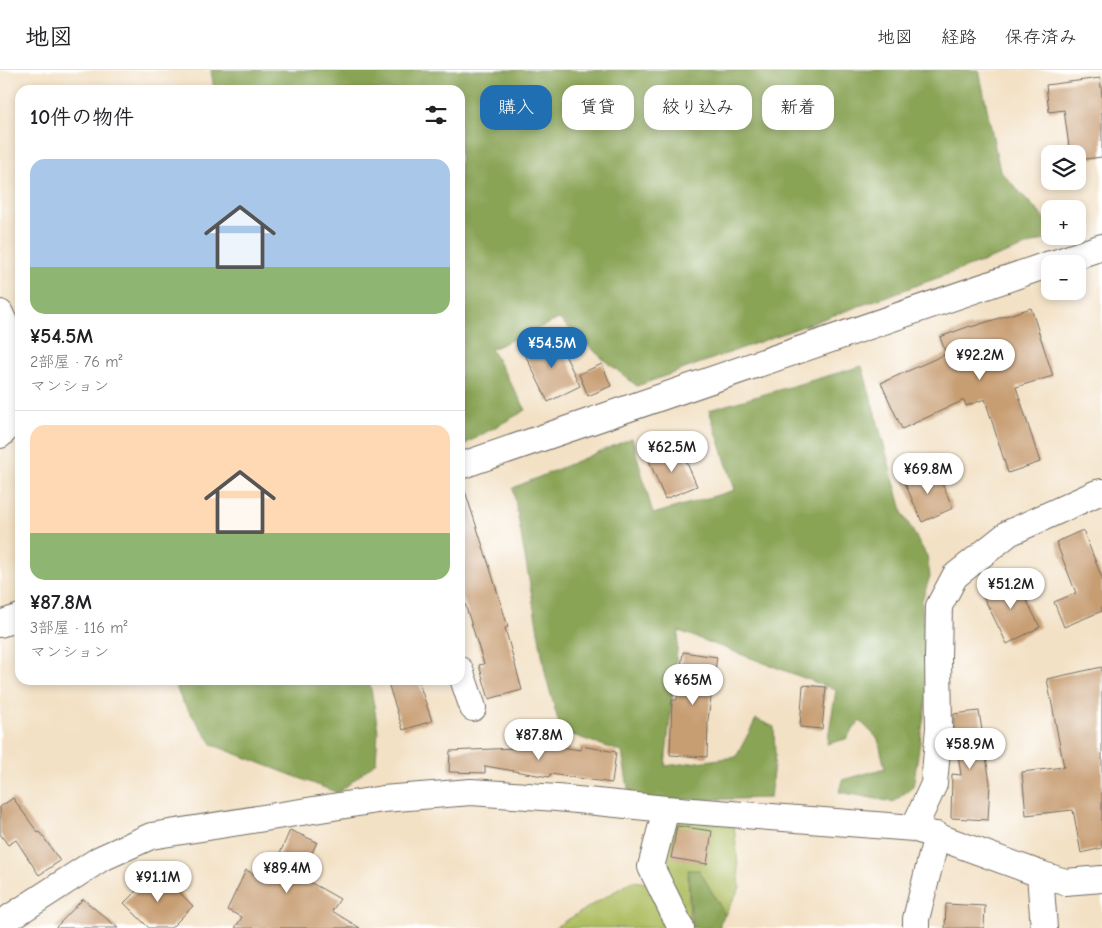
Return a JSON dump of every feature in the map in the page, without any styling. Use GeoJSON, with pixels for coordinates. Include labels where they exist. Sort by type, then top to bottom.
{"type":"FeatureCollection","features":[{"type":"Feature","properties":{"kind":"street"},"geometry":{"type":"LineString","coordinates":[[1078,255],[1102,247]]}},
{"type":"Feature","properties":{"kind":"street"},"geometry":{"type":"LineString","coordinates":[[465,464],[1041,267]]}},
{"type":"Feature","properties":{"kind":"street"},"geometry":{"type":"LineString","coordinates":[[0,313],[9,333],[6,429],[0,435]]}},
{"type":"Feature","properties":{"kind":"street"},"geometry":{"type":"LineString","coordinates":[[916,928],[939,728],[939,606],[955,576],[1009,533],[1102,492]]}},
{"type":"Feature","properties":{"kind":"street"},"geometry":{"type":"LineString","coordinates":[[0,624],[15,619]]}},
{"type":"Feature","properties":{"kind":"street"},"geometry":{"type":"LineString","coordinates":[[465,685],[473,708]]}},
{"type":"Feature","properties":{"kind":"street"},"geometry":{"type":"LineString","coordinates":[[0,924],[100,859],[151,836],[383,799],[472,792],[926,831],[1065,882],[1102,880]]}},
{"type":"Feature","properties":{"kind":"street"},"geometry":{"type":"LineString","coordinates":[[666,809],[651,867],[681,928]]}},
{"type":"Feature","properties":{"kind":"street"},"geometry":{"type":"LineString","coordinates":[[1040,874],[1044,928]]}},
{"type":"Feature","properties":{"kind":"green space"},"geometry":{"type":"Polygon","coordinates":[[[211,70],[979,70],[1000,171],[1041,214],[1041,241],[637,386],[603,359],[559,319],[491,349],[526,410],[465,444],[465,85],[213,85],[211,70]]]}},
{"type":"Feature","properties":{"kind":"green space"},"geometry":{"type":"Polygon","coordinates":[[[862,366],[903,514],[927,556],[930,576],[922,601],[928,690],[913,787],[893,802],[839,792],[842,780],[885,768],[878,739],[860,721],[846,739],[827,744],[836,690],[679,631],[665,766],[736,757],[756,719],[774,727],[775,755],[770,798],[630,800],[622,752],[561,731],[546,677],[513,488],[632,438],[653,514],[735,490],[709,410],[862,366]]]}},
{"type":"Feature","properties":{"kind":"green space"},"geometry":{"type":"Polygon","coordinates":[[[175,685],[370,685],[378,731],[376,762],[338,793],[213,745],[182,701],[175,685]]]}},
{"type":"Feature","properties":{"kind":"green space"},"geometry":{"type":"Polygon","coordinates":[[[669,820],[734,824],[740,887],[725,915],[702,875],[688,875],[690,928],[658,862],[669,820]]]}},
{"type":"Feature","properties":{"kind":"green space"},"geometry":{"type":"Polygon","coordinates":[[[688,870],[699,870],[725,915],[720,923],[720,928],[692,928],[688,870]]]}},
{"type":"Feature","properties":{"kind":"green space"},"geometry":{"type":"Polygon","coordinates":[[[632,881],[648,883],[668,928],[554,928],[632,881]]]}},
{"type":"Feature","properties":{"kind":"building"},"geometry":{"type":"Polygon","coordinates":[[[1100,78],[1102,96],[1102,157],[1086,159],[1086,145],[1069,145],[1064,110],[1049,112],[1046,85],[1100,78]]]}},
{"type":"Feature","properties":{"kind":"building"},"geometry":{"type":"Polygon","coordinates":[[[1031,308],[1053,376],[1016,387],[1040,462],[1008,473],[985,399],[966,406],[964,400],[902,429],[881,383],[946,354],[940,337],[1031,308]]]}},
{"type":"Feature","properties":{"kind":"building"},"geometry":{"type":"Polygon","coordinates":[[[556,336],[580,386],[548,402],[524,352],[556,336]]]}},
{"type":"Feature","properties":{"kind":"building"},"geometry":{"type":"Polygon","coordinates":[[[602,364],[611,386],[588,396],[579,374],[602,364]]]}},
{"type":"Feature","properties":{"kind":"building"},"geometry":{"type":"Polygon","coordinates":[[[680,447],[697,486],[665,499],[648,458],[680,447]]]}},
{"type":"Feature","properties":{"kind":"building"},"geometry":{"type":"Polygon","coordinates":[[[935,468],[953,508],[922,522],[904,481],[935,468]]]}},
{"type":"Feature","properties":{"kind":"building"},"geometry":{"type":"Polygon","coordinates":[[[465,491],[508,627],[505,628],[522,690],[489,699],[479,665],[484,664],[465,604],[465,491]]]}},
{"type":"Feature","properties":{"kind":"building"},"geometry":{"type":"Polygon","coordinates":[[[1083,530],[1102,578],[1102,611],[1064,627],[1054,602],[1076,593],[1056,542],[1083,530]]]}},
{"type":"Feature","properties":{"kind":"building"},"geometry":{"type":"Polygon","coordinates":[[[1015,577],[1040,627],[1007,644],[982,594],[1015,577]]]}},
{"type":"Feature","properties":{"kind":"building"},"geometry":{"type":"Polygon","coordinates":[[[683,652],[717,657],[708,719],[707,757],[670,755],[672,700],[677,700],[683,652]]]}},
{"type":"Feature","properties":{"kind":"building"},"geometry":{"type":"Polygon","coordinates":[[[1102,667],[1102,848],[1081,853],[1073,810],[1026,815],[1022,772],[1064,767],[1047,679],[1102,667]]]}},
{"type":"Feature","properties":{"kind":"building"},"geometry":{"type":"Polygon","coordinates":[[[389,685],[420,685],[432,721],[403,730],[389,685]]]}},
{"type":"Feature","properties":{"kind":"building"},"geometry":{"type":"Polygon","coordinates":[[[803,685],[826,687],[822,729],[800,727],[803,685]]]}},
{"type":"Feature","properties":{"kind":"building"},"geometry":{"type":"Polygon","coordinates":[[[979,711],[990,783],[988,820],[951,818],[952,774],[961,775],[954,714],[979,711]]]}},
{"type":"Feature","properties":{"kind":"building"},"geometry":{"type":"Polygon","coordinates":[[[516,740],[580,750],[581,746],[616,752],[612,783],[550,774],[549,777],[485,766],[485,773],[449,772],[450,751],[514,748],[516,740]]]}},
{"type":"Feature","properties":{"kind":"building"},"geometry":{"type":"Polygon","coordinates":[[[13,798],[60,861],[39,875],[16,840],[8,845],[0,834],[0,807],[13,798]]]}},
{"type":"Feature","properties":{"kind":"building"},"geometry":{"type":"Polygon","coordinates":[[[677,826],[712,831],[707,864],[671,858],[677,826]]]}},
{"type":"Feature","properties":{"kind":"building"},"geometry":{"type":"Polygon","coordinates":[[[290,830],[317,842],[301,877],[340,899],[332,911],[360,928],[235,928],[242,917],[227,910],[246,870],[268,881],[290,830]]]}},
{"type":"Feature","properties":{"kind":"building"},"geometry":{"type":"Polygon","coordinates":[[[157,870],[193,906],[171,928],[149,928],[124,903],[157,870]]]}},
{"type":"Feature","properties":{"kind":"building"},"geometry":{"type":"Polygon","coordinates":[[[83,899],[118,928],[55,928],[83,899]]]}},
{"type":"Feature","properties":{"kind":"building"},"geometry":{"type":"Polygon","coordinates":[[[946,904],[985,906],[984,928],[945,928],[946,904]]]}}]}
